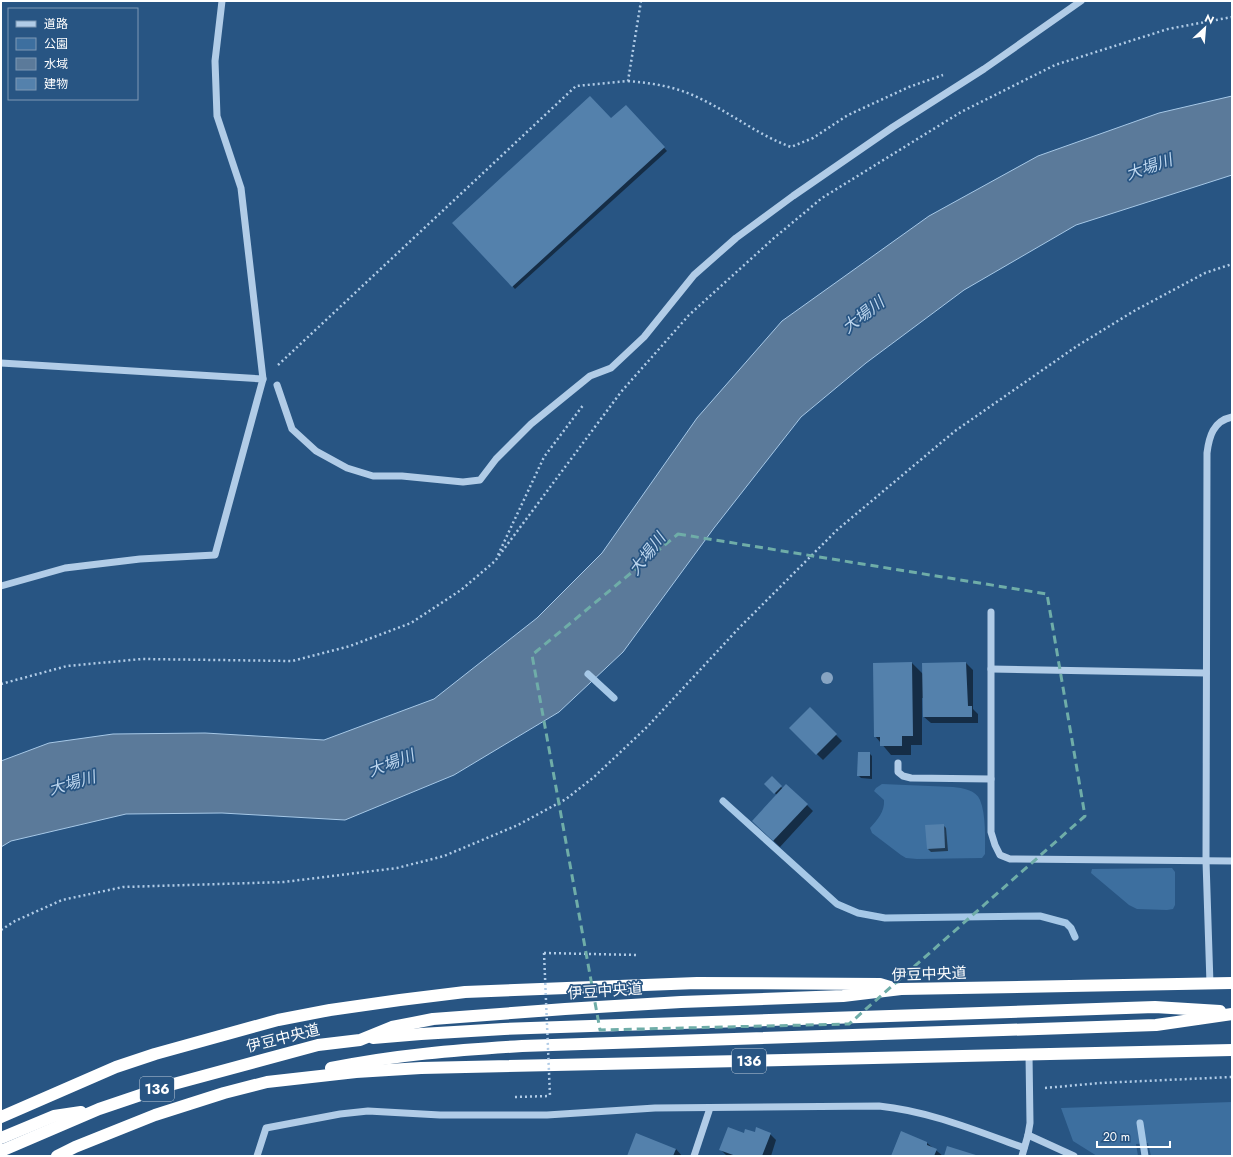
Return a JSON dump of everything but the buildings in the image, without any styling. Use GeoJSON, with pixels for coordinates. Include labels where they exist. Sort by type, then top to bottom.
{"type":"FeatureCollection","features":[{"type":"Feature","properties":{"kind":"highway"},"geometry":{"type":"LineString","coordinates":[[1,1117],[116,1067],[155,1054],[278,1020],[330,1010],[400,1000],[465,992],[697,983],[880,984],[901,989]]}},
{"type":"Feature","properties":{"kind":"highway","name":"伊豆中央道"},"geometry":{"type":"LineString","coordinates":[[1,1151],[99,1109],[170,1085],[318,1045],[360,1040],[392,1027],[433,1019],[673,1002],[843,996],[901,989],[1232,984]]}},
{"type":"Feature","properties":{"kind":"highway"},"geometry":{"type":"LineString","coordinates":[[360,1040],[422,1034],[504,1029],[1155,1007],[1232,1013]]}},
{"type":"Feature","properties":{"kind":"highway"},"geometry":{"type":"LineString","coordinates":[[267,1082],[372,1060],[458,1050],[530,1046],[1156,1025],[1232,1013]]}},
{"type":"Feature","properties":{"kind":"highway","name":"136"},"geometry":{"type":"LineString","coordinates":[[57,1156],[75,1147],[154,1115],[224,1093],[267,1082],[356,1072],[421,1068],[1232,1050]]}},
{"type":"Feature","properties":{"kind":"highway"},"geometry":{"type":"LineString","coordinates":[[1,1138],[54,1116],[99,1109]]}},
{"type":"Feature","properties":{"kind":"street"},"geometry":{"type":"LineString","coordinates":[[1,586],[65,568],[140,558],[215,555],[263,379],[240,188],[217,116],[215,61],[222,1]]}},
{"type":"Feature","properties":{"kind":"street"},"geometry":{"type":"LineString","coordinates":[[277,385],[292,429],[316,451],[347,468],[373,476],[402,476],[463,482],[480,480],[496,459],[531,424],[590,376],[611,368],[644,337],[694,275],[736,238],[818,178],[984,68],[1081,1]]}},
{"type":"Feature","properties":{"kind":"street"},"geometry":{"type":"LineString","coordinates":[[1,363],[263,379]]}},
{"type":"Feature","properties":{"kind":"street"},"geometry":{"type":"LineString","coordinates":[[1210,984],[1206,861],[1207,453],[1209,439],[1216,425],[1225,418],[1232,417]]}},
{"type":"Feature","properties":{"kind":"street"},"geometry":{"type":"LineString","coordinates":[[991,612],[992,832],[994,845],[1000,856],[1010,859],[1232,861]]}},
{"type":"Feature","properties":{"kind":"street"},"geometry":{"type":"LineString","coordinates":[[991,669],[1206,673]]}},
{"type":"Feature","properties":{"kind":"street"},"geometry":{"type":"LineString","coordinates":[[898,763],[898,772],[903,776],[911,778],[991,779]]}},
{"type":"Feature","properties":{"kind":"street"},"geometry":{"type":"LineString","coordinates":[[1022,1156],[1030,1124],[1029,1055]]}},
{"type":"Feature","properties":{"kind":"street"},"geometry":{"type":"LineString","coordinates":[[257,1156],[266,1128],[354,1113],[547,1115],[655,1108],[879,1106],[900,1108],[951,1122],[1024,1148]]}},
{"type":"Feature","properties":{"kind":"street"},"geometry":{"type":"LineString","coordinates":[[694,1156],[710,1108]]}},
{"type":"Feature","properties":{"kind":"street"},"geometry":{"type":"LineString","coordinates":[[1028,1136],[1074,1156]]}},
{"type":"Feature","properties":{"kind":"path"},"geometry":{"type":"LineString","coordinates":[[628,81],[641,1]]}},
{"type":"Feature","properties":{"kind":"path"},"geometry":{"type":"LineString","coordinates":[[1,684],[68,666],[142,659],[292,661],[350,646],[411,623],[461,590],[495,561],[621,392],[689,315],[774,238],[822,198],[961,112],[1055,65],[1168,29],[1232,17]]}},
{"type":"Feature","properties":{"kind":"path"},"geometry":{"type":"LineString","coordinates":[[263,379],[576,86],[628,81],[652,83],[674,88],[699,98],[774,140],[791,147],[813,138],[848,115],[909,87],[944,74]]}},
{"type":"Feature","properties":{"kind":"path"},"geometry":{"type":"LineString","coordinates":[[1,930],[14,921],[62,900],[123,887],[284,882],[397,868],[444,856],[518,825],[566,799],[594,777],[648,727],[738,629],[837,530],[955,431],[1077,346],[1134,311],[1205,273],[1232,264]]}},
{"type":"Feature","properties":{"kind":"path"},"geometry":{"type":"LineString","coordinates":[[495,561],[544,457],[588,399]]}},
{"type":"Feature","properties":{"kind":"path"},"geometry":{"type":"LineString","coordinates":[[550,1096],[544,953],[637,955]]}},
{"type":"Feature","properties":{"kind":"path"},"geometry":{"type":"LineString","coordinates":[[1043,1088],[1100,1083],[1232,1077]]}},
{"type":"Feature","properties":{"kind":"highlighted area"},"geometry":{"type":"Polygon","coordinates":[[[678,534],[1047,594],[1085,816],[849,1024],[600,1030],[532,655],[678,534]]]}},
{"type":"Feature","properties":{"kind":"green space"},"geometry":{"type":"Polygon","coordinates":[[[882,784],[953,787],[965,789],[976,794],[980,800],[983,812],[985,827],[985,854],[982,858],[917,859],[906,858],[901,855],[872,833],[870,828],[880,816],[883,808],[884,800],[874,791],[882,784]]]}},
{"type":"Feature","properties":{"kind":"green space"},"geometry":{"type":"Polygon","coordinates":[[[1172,868],[1175,872],[1175,905],[1173,909],[1167,910],[1137,909],[1129,905],[1091,873],[1092,869],[1172,868]]]}},
{"type":"Feature","properties":{"kind":"green space"},"geometry":{"type":"Polygon","coordinates":[[[1232,1102],[1232,1156],[1151,1156],[1148,1143],[1136,1144],[1138,1156],[1097,1156],[1073,1141],[1061,1108],[1232,1102]]]}},
{"type":"Feature","properties":{"kind":"water","name":"大場川"},"geometry":{"type":"Polygon","coordinates":[[[1232,96],[1232,175],[1076,225],[964,290],[866,363],[801,417],[714,528],[623,652],[559,712],[454,775],[345,820],[222,813],[126,814],[11,841],[1,847],[1,761],[49,743],[113,734],[205,733],[324,740],[434,699],[537,618],[602,553],[697,418],[782,321],[929,216],[1038,156],[1159,113],[1232,96]]]}},
{"type":"Feature","properties":{"kind":"waterway"},"geometry":{"type":"LineString","coordinates":[[588,674],[614,698]]}},
{"type":"Feature","properties":{"kind":"waterway"},"geometry":{"type":"LineString","coordinates":[[723,801],[837,904],[858,913],[885,918],[1040,916],[1066,923],[1071,928],[1075,937]]}},
{"type":"Feature","properties":{"kind":"waterway"},"geometry":{"type":"LineString","coordinates":[[1140,1123],[1145,1156]]}}]}
